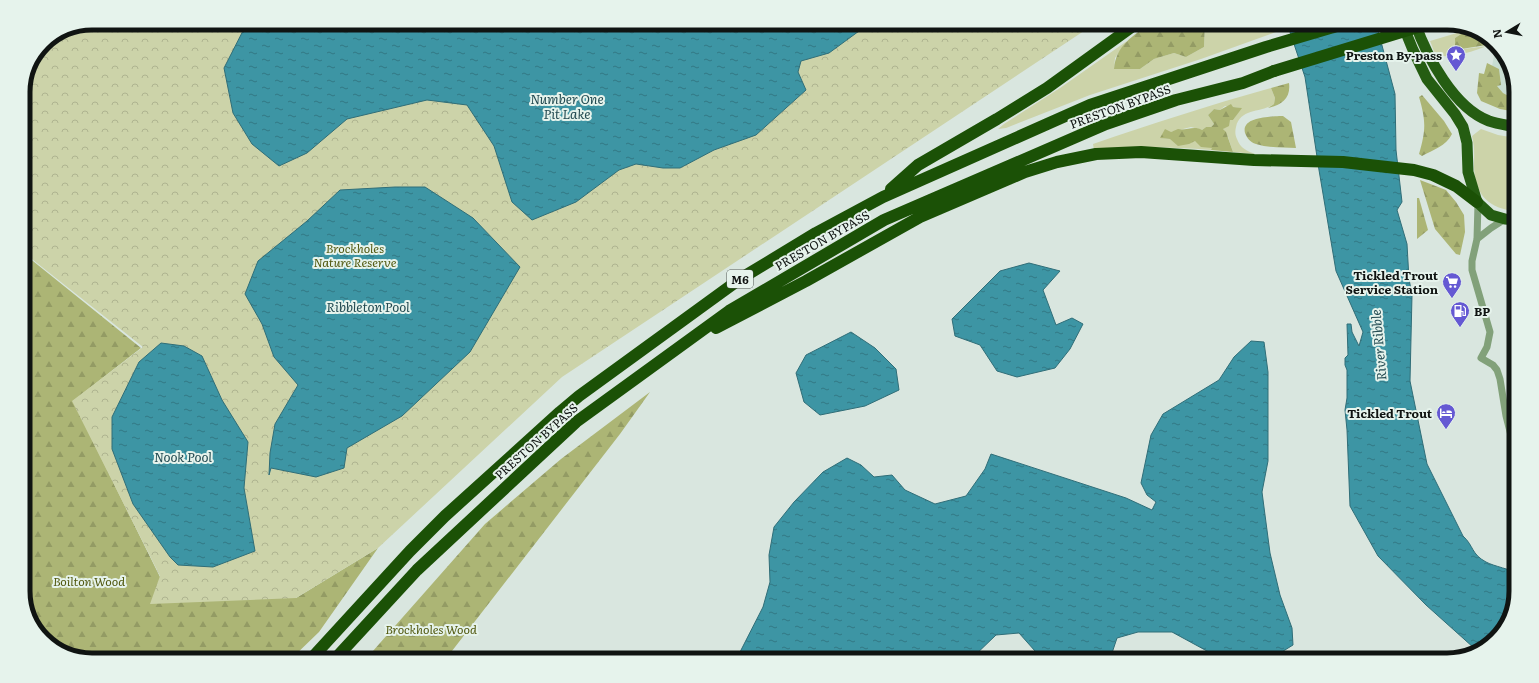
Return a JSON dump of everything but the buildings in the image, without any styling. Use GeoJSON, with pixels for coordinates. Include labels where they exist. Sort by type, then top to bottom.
{"type":"FeatureCollection","features":[{"type":"Feature","properties":{"kind":"highway"},"geometry":{"type":"LineString","coordinates":[[883,197],[918,165],[1047,88],[1127,30]]}},
{"type":"Feature","properties":{"kind":"highway","name":"PRESTON BYPASS"},"geometry":{"type":"LineString","coordinates":[[316,653],[410,552],[451,511],[560,412],[579,396],[740,279],[816,233],[883,197],[1090,105],[1266,47],[1323,30]]}},
{"type":"Feature","properties":{"kind":"highway"},"geometry":{"type":"LineString","coordinates":[[1405,30],[1427,79],[1456,114],[1463,127],[1467,143],[1468,172],[1477,203]]}},
{"type":"Feature","properties":{"kind":"highway","name":"PRESTON BYPASS"},"geometry":{"type":"LineString","coordinates":[[340,653],[417,570],[576,422],[729,311],[884,220],[1106,124],[1176,100],[1243,83],[1274,71],[1408,30]]}},
{"type":"Feature","properties":{"kind":"highway"},"geometry":{"type":"LineString","coordinates":[[1418,30],[1437,69],[1446,84],[1461,102],[1488,121],[1509,126]]}},
{"type":"Feature","properties":{"kind":"highway"},"geometry":{"type":"LineString","coordinates":[[676,349],[806,281],[920,217],[1025,172],[1077,158],[1121,152],[1188,154],[1277,160],[1343,162],[1414,170],[1433,175],[1456,186],[1492,214],[1509,219]]}},
{"type":"Feature","properties":{"kind":"street"},"geometry":{"type":"LineString","coordinates":[[1477,203],[1477,239],[1472,261],[1472,270],[1490,332],[1487,347],[1481,358],[1494,365],[1498,374],[1509,428]]}},
{"type":"Feature","properties":{"kind":"street"},"geometry":{"type":"LineString","coordinates":[[1477,239],[1491,228],[1509,221]]}},
{"type":"Feature","properties":{"kind":"shaded area"},"geometry":{"type":"Polygon","coordinates":[[[1495,52],[1506,72],[1509,96],[1503,93],[1497,86],[1499,69],[1492,66],[1495,52]]]}},
{"type":"Feature","properties":{"kind":"green space","name":"Brockholes Nature Reserve"},"geometry":{"type":"Polygon","coordinates":[[[92,30],[1085,30],[562,377],[378,548],[296,598],[150,604],[160,576],[72,401],[143,347],[30,258],[30,88],[32,76],[36,65],[51,45],[72,33],[92,30]]]}},
{"type":"Feature","properties":{"kind":"green space"},"geometry":{"type":"Polygon","coordinates":[[[1142,30],[1205,30],[1204,47],[1186,57],[1174,53],[1154,59],[1140,69],[1114,69],[1118,54],[1126,42],[1142,30]]]}},
{"type":"Feature","properties":{"kind":"green space"},"geometry":{"type":"Polygon","coordinates":[[[1205,30],[1274,30],[1276,32],[1201,59],[1090,95],[1006,128],[998,129],[1127,41],[1115,58],[1114,69],[1140,69],[1154,59],[1174,53],[1186,57],[1204,47],[1205,30]]]}},
{"type":"Feature","properties":{"kind":"green space"},"geometry":{"type":"Polygon","coordinates":[[[1461,32],[1463,32],[1455,38],[1456,50],[1487,46],[1453,56],[1439,55],[1435,53],[1430,41],[1461,32]]]}},
{"type":"Feature","properties":{"kind":"green space"},"geometry":{"type":"Polygon","coordinates":[[[1463,32],[1487,44],[1487,45],[1455,50],[1455,38],[1463,32]]]}},
{"type":"Feature","properties":{"kind":"green space"},"geometry":{"type":"Polygon","coordinates":[[[1487,63],[1499,69],[1501,85],[1497,86],[1503,93],[1509,96],[1509,111],[1500,109],[1481,101],[1477,93],[1479,73],[1484,74],[1487,63]]]}},
{"type":"Feature","properties":{"kind":"green space"},"geometry":{"type":"Polygon","coordinates":[[[1289,83],[1289,93],[1287,97],[1281,103],[1268,108],[1274,104],[1275,98],[1271,88],[1289,83]]]}},
{"type":"Feature","properties":{"kind":"green space"},"geometry":{"type":"Polygon","coordinates":[[[1271,88],[1275,98],[1274,104],[1246,114],[1238,121],[1236,127],[1235,132],[1240,145],[1255,154],[1233,152],[1228,137],[1223,129],[1230,120],[1233,120],[1241,108],[1225,106],[1220,110],[1214,109],[1208,115],[1214,124],[1211,127],[1206,127],[1202,130],[1191,127],[1171,132],[1161,138],[1195,141],[1213,148],[1211,150],[1152,147],[1094,150],[1093,144],[1181,115],[1271,88]]]}},
{"type":"Feature","properties":{"kind":"green space"},"geometry":{"type":"Polygon","coordinates":[[[1422,95],[1444,121],[1452,134],[1443,145],[1422,156],[1419,154],[1424,132],[1424,119],[1419,97],[1422,95]]]}},
{"type":"Feature","properties":{"kind":"green space"},"geometry":{"type":"Polygon","coordinates":[[[1231,104],[1233,107],[1242,108],[1233,120],[1230,120],[1229,126],[1223,129],[1226,132],[1233,152],[1211,150],[1212,148],[1201,147],[1195,141],[1178,146],[1170,139],[1160,138],[1165,129],[1171,132],[1178,129],[1196,128],[1202,130],[1206,127],[1211,127],[1214,124],[1208,115],[1214,109],[1220,110],[1231,104]]]}},
{"type":"Feature","properties":{"kind":"green space"},"geometry":{"type":"Polygon","coordinates":[[[1283,116],[1291,122],[1296,148],[1271,147],[1256,144],[1248,138],[1245,133],[1247,124],[1251,121],[1283,116]]]}},
{"type":"Feature","properties":{"kind":"green space"},"geometry":{"type":"Polygon","coordinates":[[[1481,129],[1509,137],[1509,210],[1491,204],[1485,199],[1477,185],[1472,136],[1481,129]]]}},
{"type":"Feature","properties":{"kind":"green space"},"geometry":{"type":"Polygon","coordinates":[[[1420,180],[1446,190],[1464,215],[1465,232],[1460,255],[1456,254],[1435,229],[1420,180]]]}},
{"type":"Feature","properties":{"kind":"green space"},"geometry":{"type":"Polygon","coordinates":[[[1417,198],[1419,198],[1428,230],[1417,239],[1417,198]]]}},
{"type":"Feature","properties":{"kind":"green space","name":"Boilton Wood"},"geometry":{"type":"Polygon","coordinates":[[[30,259],[141,348],[73,401],[160,577],[296,598],[378,548],[319,632],[297,653],[92,653],[80,652],[61,645],[43,629],[35,615],[30,595],[30,259]]]}},
{"type":"Feature","properties":{"kind":"green space","name":"Brockholes Wood"},"geometry":{"type":"Polygon","coordinates":[[[650,392],[620,434],[450,653],[371,653],[485,524],[561,459],[650,392]]]}},
{"type":"Feature","properties":{"kind":"water","name":"Number One Pit Lake"},"geometry":{"type":"Polygon","coordinates":[[[243,30],[860,30],[829,53],[801,61],[798,72],[806,90],[756,135],[714,150],[680,168],[663,168],[636,164],[619,170],[576,202],[532,220],[512,202],[494,146],[467,105],[427,100],[347,119],[307,153],[279,166],[252,144],[233,113],[224,68],[243,30]]]}},
{"type":"Feature","properties":{"kind":"water","name":"River Ribble"},"geometry":{"type":"Polygon","coordinates":[[[1289,30],[1378,30],[1395,94],[1396,150],[1402,202],[1397,210],[1407,244],[1409,279],[1412,295],[1410,381],[1427,464],[1463,536],[1475,553],[1486,562],[1509,570],[1508,603],[1501,622],[1488,638],[1473,647],[1426,605],[1378,556],[1350,506],[1345,410],[1347,398],[1347,370],[1345,358],[1348,355],[1347,324],[1351,324],[1352,332],[1359,346],[1363,332],[1336,271],[1305,77],[1289,30]]]}},
{"type":"Feature","properties":{"kind":"water","name":"Ribbleton Pool"},"geometry":{"type":"Polygon","coordinates":[[[425,187],[473,218],[520,267],[470,352],[402,416],[347,448],[344,468],[316,477],[271,468],[269,475],[270,453],[275,424],[298,385],[274,357],[262,324],[245,294],[258,261],[307,221],[340,190],[425,187]]]}},
{"type":"Feature","properties":{"kind":"water"},"geometry":{"type":"Polygon","coordinates":[[[1029,263],[1060,271],[1043,290],[1056,325],[1072,318],[1083,324],[1070,349],[1055,368],[1017,377],[997,371],[980,345],[955,336],[952,319],[1000,271],[1029,263]]]}},
{"type":"Feature","properties":{"kind":"water"},"geometry":{"type":"Polygon","coordinates":[[[851,332],[875,348],[896,369],[899,390],[865,406],[820,415],[804,402],[796,373],[806,355],[851,332]]]}},
{"type":"Feature","properties":{"kind":"water"},"geometry":{"type":"Polygon","coordinates":[[[1251,341],[1264,342],[1268,372],[1268,461],[1262,492],[1270,553],[1280,595],[1292,628],[1293,645],[1280,653],[1211,653],[1172,632],[1138,632],[1117,638],[1112,653],[1037,653],[1019,633],[996,635],[977,653],[740,653],[763,607],[770,582],[769,555],[774,527],[794,502],[823,472],[847,458],[861,465],[874,477],[892,475],[905,490],[935,504],[966,496],[985,469],[991,454],[1126,498],[1152,510],[1156,502],[1147,495],[1141,483],[1151,435],[1163,414],[1219,380],[1234,357],[1251,341]]]}},
{"type":"Feature","properties":{"kind":"water","name":"Nook Pool"},"geometry":{"type":"Polygon","coordinates":[[[161,343],[184,346],[202,356],[222,400],[248,442],[244,488],[255,551],[213,567],[178,565],[170,557],[133,504],[112,449],[112,417],[139,362],[161,343]]]}},
{"type":"Feature","properties":{"kind":"place","name":"Preston By-pass"},"geometry":{"type":"Point","coordinates":[1456,72]}},
{"type":"Feature","properties":{"kind":"place","name":"Tickled Trout Service Station"},"geometry":{"type":"Point","coordinates":[1452,299]}},
{"type":"Feature","properties":{"kind":"place","name":"BP"},"geometry":{"type":"Point","coordinates":[1460,328]}},
{"type":"Feature","properties":{"kind":"place","name":"Tickled Trout"},"geometry":{"type":"Point","coordinates":[1446,430]}}]}
